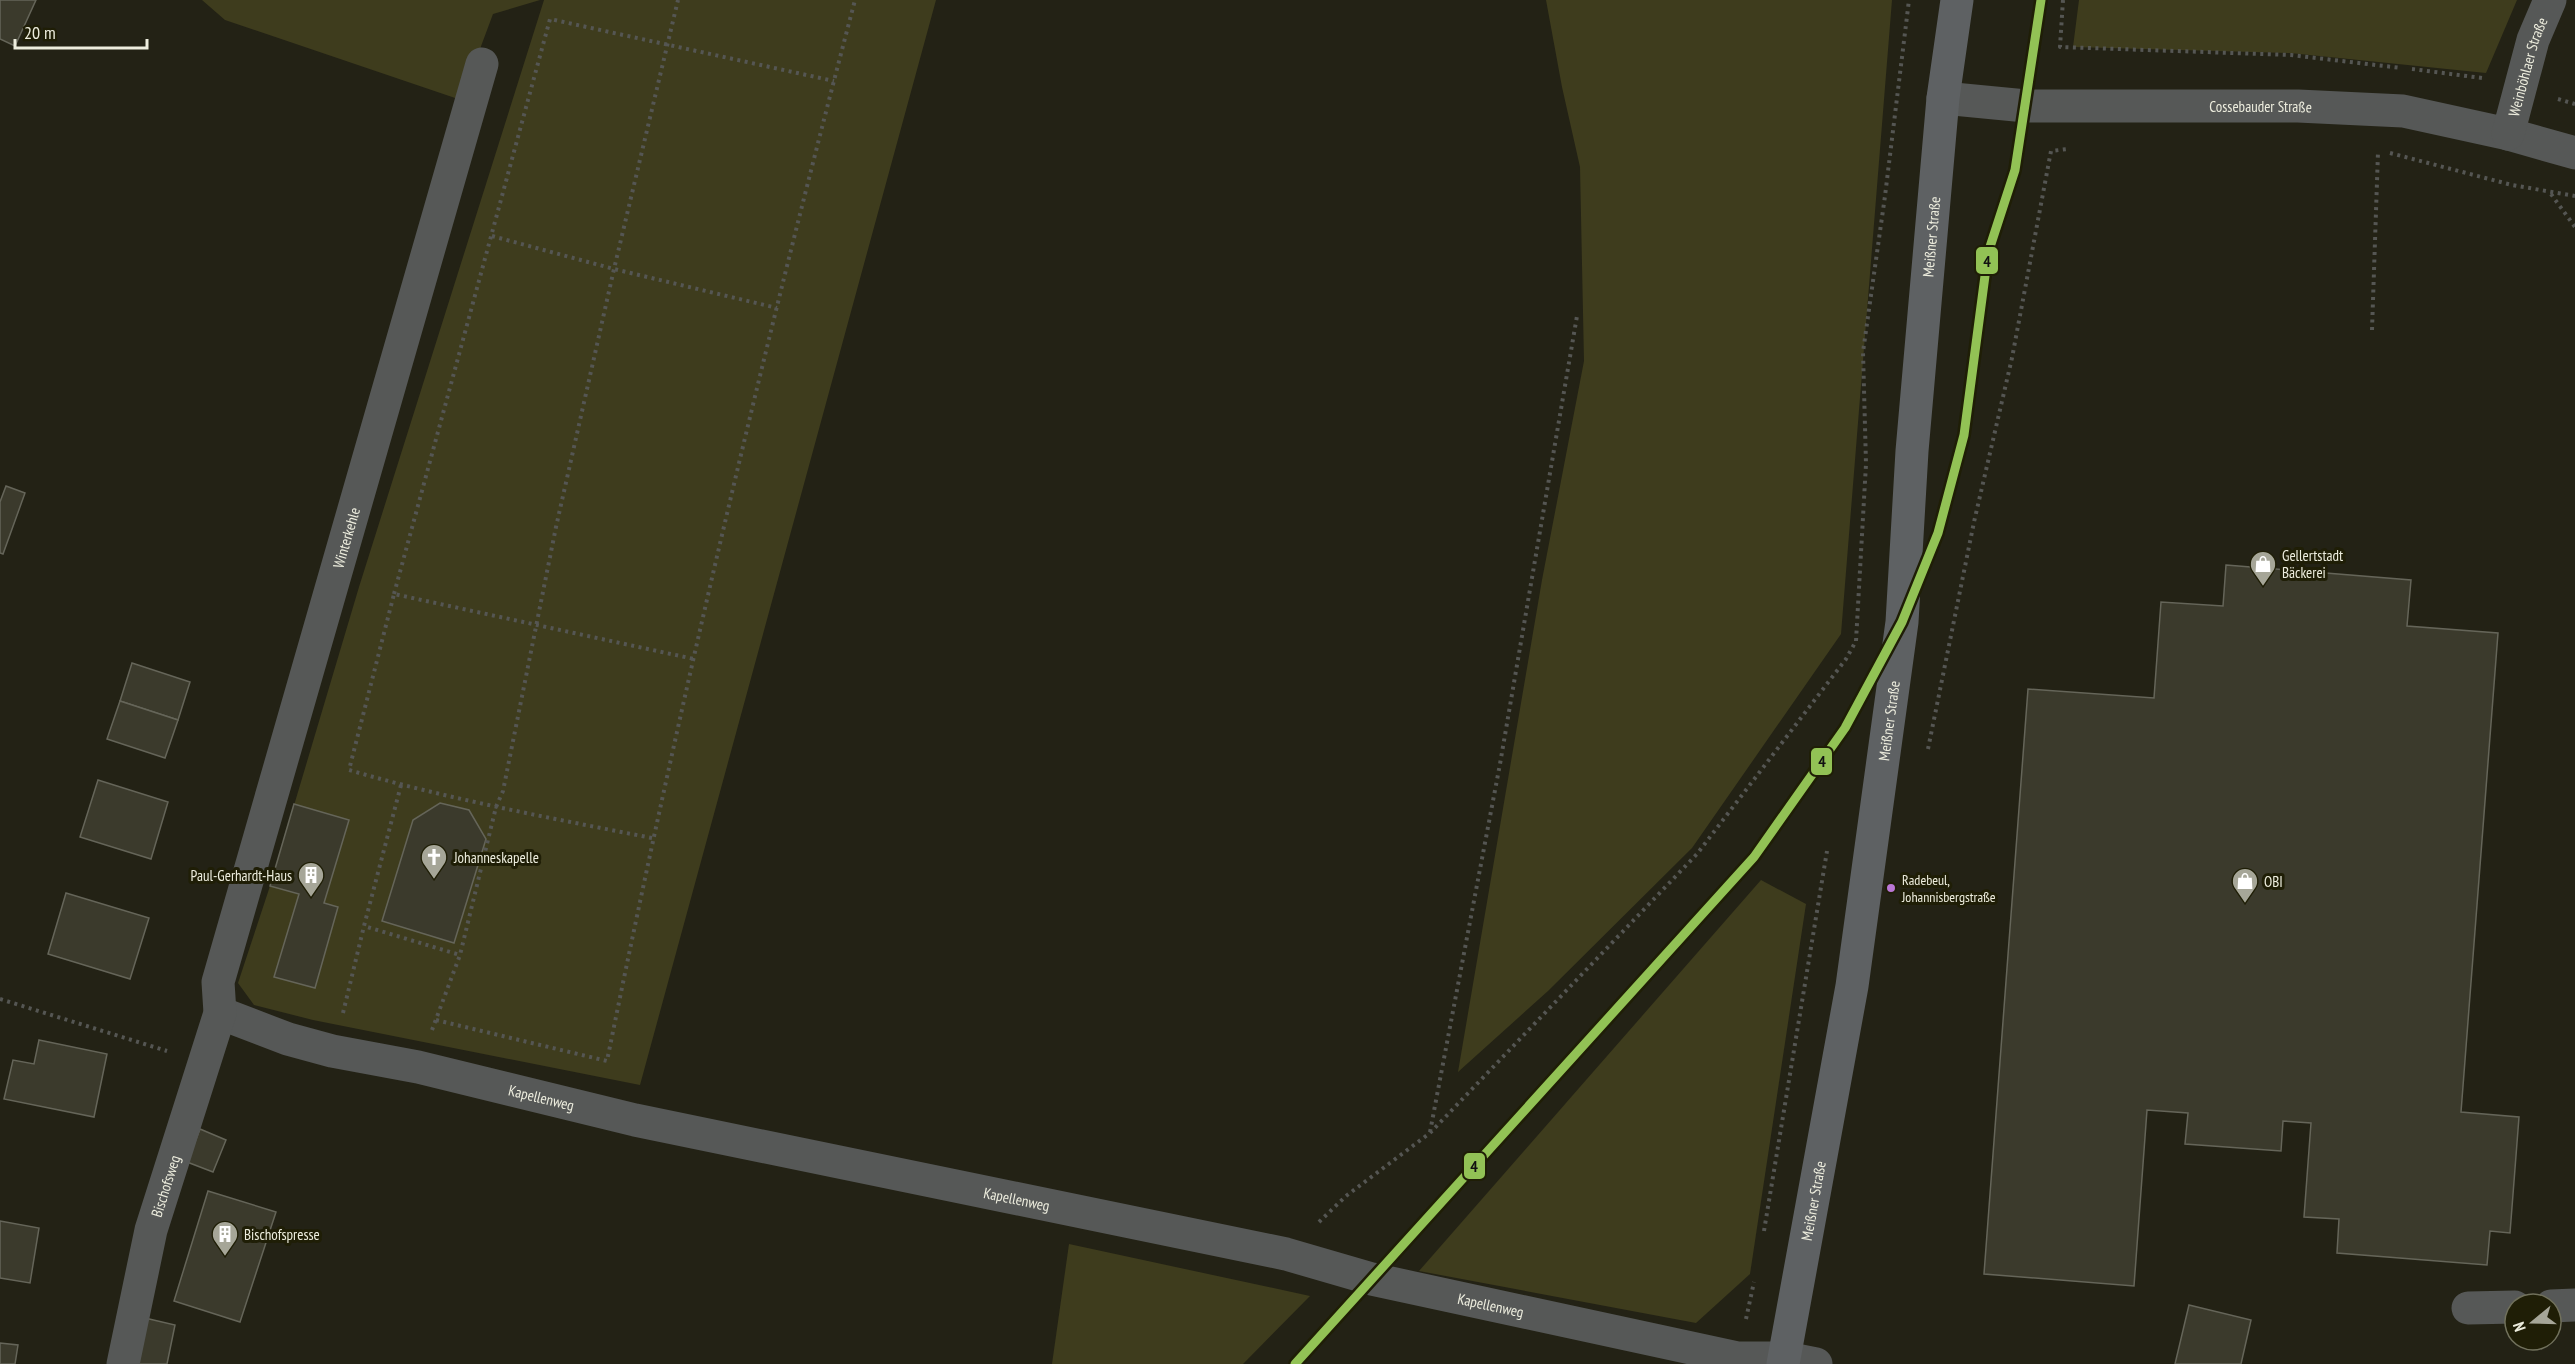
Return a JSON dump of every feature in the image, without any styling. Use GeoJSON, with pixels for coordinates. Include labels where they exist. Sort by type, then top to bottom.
{"type":"FeatureCollection","features":[{"type":"Feature","properties":{"kind":"main road","name":"Meißner Straße"},"geometry":{"type":"LineString","coordinates":[[1795,1362],[1852,986],[1902,622],[1912,451],[1943,98],[1958,0]]}},
{"type":"Feature","properties":{"kind":"street","name":"Weinböhlaer Straße"},"geometry":{"type":"LineString","coordinates":[[2508,134],[2533,40],[2550,0]]}},
{"type":"Feature","properties":{"kind":"street","name":"Winterkehle"},"geometry":{"type":"LineString","coordinates":[[220,1013],[218,982],[482,64]]}},
{"type":"Feature","properties":{"kind":"street","name":"Cossebauder Straße"},"geometry":{"type":"LineString","coordinates":[[1943,98],[2026,106],[2298,106],[2403,111],[2508,134],[2575,153]]}},
{"type":"Feature","properties":{"kind":"street","name":"Kapellenweg"},"geometry":{"type":"LineString","coordinates":[[220,1013],[288,1039],[332,1051],[417,1067],[635,1120],[1286,1254],[1372,1279],[1737,1358],[1795,1362]]}},
{"type":"Feature","properties":{"kind":"street","name":"Bischofsweg"},"geometry":{"type":"LineString","coordinates":[[123,1364],[151,1230],[220,1013]]}},
{"type":"Feature","properties":{"kind":"street"},"geometry":{"type":"LineString","coordinates":[[2468,1308],[2503,1307]]}},
{"type":"Feature","properties":{"kind":"path"},"geometry":{"type":"LineString","coordinates":[[678,0],[558,516],[503,791],[496,807],[460,955],[436,1020],[608,1062],[652,838],[777,308],[855,0]]}},
{"type":"Feature","properties":{"kind":"path"},"geometry":{"type":"LineString","coordinates":[[1855,652],[1866,464],[1863,352],[1886,196],[1909,0]]}},
{"type":"Feature","properties":{"kind":"path"},"geometry":{"type":"LineString","coordinates":[[2060,47],[2063,0]]}},
{"type":"Feature","properties":{"kind":"path"},"geometry":{"type":"LineString","coordinates":[[652,838],[496,807],[401,785],[349,770],[394,594],[550,19],[834,81]]}},
{"type":"Feature","properties":{"kind":"path"},"geometry":{"type":"LineString","coordinates":[[1927,752],[1974,522],[2012,358],[2051,151],[2074,148]]}},
{"type":"Feature","properties":{"kind":"path"},"geometry":{"type":"LineString","coordinates":[[2367,152],[2398,154],[2512,185],[2575,196]]}},
{"type":"Feature","properties":{"kind":"path"},"geometry":{"type":"LineString","coordinates":[[2372,330],[2378,152]]}},
{"type":"Feature","properties":{"kind":"path"},"geometry":{"type":"LineString","coordinates":[[492,236],[614,269],[777,308]]}},
{"type":"Feature","properties":{"kind":"path"},"geometry":{"type":"LineString","coordinates":[[1430,1133],[1500,764],[1577,316]]}},
{"type":"Feature","properties":{"kind":"path"},"geometry":{"type":"LineString","coordinates":[[394,594],[694,659]]}},
{"type":"Feature","properties":{"kind":"path"},"geometry":{"type":"LineString","coordinates":[[1286,1254],[1346,1196],[1430,1133],[1697,854],[1846,659],[1856,641]]}},
{"type":"Feature","properties":{"kind":"path"},"geometry":{"type":"LineString","coordinates":[[332,1051],[351,985],[401,785]]}},
{"type":"Feature","properties":{"kind":"path"},"geometry":{"type":"LineString","coordinates":[[1763,1234],[1828,847]]}},
{"type":"Feature","properties":{"kind":"path"},"geometry":{"type":"LineString","coordinates":[[364,926],[460,955]]}},
{"type":"Feature","properties":{"kind":"path"},"geometry":{"type":"LineString","coordinates":[[0,999],[205,1063]]}},
{"type":"Feature","properties":{"kind":"path"},"geometry":{"type":"LineString","coordinates":[[1737,1358],[1755,1280]]}},
{"type":"Feature","properties":{"kind":"shaded area"},"geometry":{"type":"Polygon","coordinates":[[[202,0],[540,0],[493,14],[461,100],[225,20],[202,0]]]}},
{"type":"Feature","properties":{"kind":"shaded area"},"geometry":{"type":"Polygon","coordinates":[[[544,0],[936,0],[640,1085],[313,1020],[254,1005],[238,983],[270,886],[359,587],[544,0]]]}},
{"type":"Feature","properties":{"kind":"shaded area"},"geometry":{"type":"Polygon","coordinates":[[[1546,0],[1892,0],[1841,634],[1692,848],[1548,991],[1458,1072],[1542,580],[1584,361],[1580,167],[1546,0]]]}},
{"type":"Feature","properties":{"kind":"shaded area"},"geometry":{"type":"Polygon","coordinates":[[[2079,0],[2517,0],[2486,73],[2290,53],[2073,47],[2079,0]]]}},
{"type":"Feature","properties":{"kind":"shaded area"},"geometry":{"type":"Polygon","coordinates":[[[1761,880],[1806,904],[1750,1274],[1696,1323],[1419,1271],[1761,880]]]}},
{"type":"Feature","properties":{"kind":"shaded area"},"geometry":{"type":"Polygon","coordinates":[[[1069,1244],[1310,1296],[1243,1364],[1052,1364],[1069,1244]]]}},
{"type":"Feature","properties":{"kind":"building"},"geometry":{"type":"Polygon","coordinates":[[[0,0],[36,0],[15,46],[0,39],[0,0]]]}},
{"type":"Feature","properties":{"kind":"building"},"geometry":{"type":"Polygon","coordinates":[[[6,486],[25,493],[3,554],[0,553],[0,502],[6,486]]]}},
{"type":"Feature","properties":{"kind":"building","name":"OBI"},"geometry":{"type":"Polygon","coordinates":[[[2226,565],[2411,580],[2407,626],[2498,633],[2461,1112],[2519,1117],[2510,1233],[2490,1231],[2487,1265],[2337,1253],[2339,1219],[2304,1217],[2311,1123],[2283,1121],[2281,1151],[2185,1144],[2188,1113],[2147,1110],[2134,1286],[1984,1274],[2028,689],[2154,698],[2161,602],[2223,606],[2226,565]]]}},
{"type":"Feature","properties":{"kind":"building"},"geometry":{"type":"Polygon","coordinates":[[[132,663],[190,682],[178,720],[120,701],[132,663]]]}},
{"type":"Feature","properties":{"kind":"building"},"geometry":{"type":"Polygon","coordinates":[[[120,701],[178,720],[165,758],[107,739],[120,701]]]}},
{"type":"Feature","properties":{"kind":"building"},"geometry":{"type":"Polygon","coordinates":[[[98,780],[168,802],[151,859],[80,837],[98,780]]]}},
{"type":"Feature","properties":{"kind":"building","name":"Johanneskapelle"},"geometry":{"type":"Polygon","coordinates":[[[440,803],[469,810],[486,839],[454,943],[382,921],[413,820],[440,803]]]}},
{"type":"Feature","properties":{"kind":"building","name":"Paul-Gerhardt-Haus"},"geometry":{"type":"Polygon","coordinates":[[[294,804],[349,820],[324,903],[338,907],[315,988],[274,977],[299,894],[270,886],[294,804]]]}},
{"type":"Feature","properties":{"kind":"building"},"geometry":{"type":"Polygon","coordinates":[[[66,893],[149,918],[130,979],[48,954],[66,893]]]}},
{"type":"Feature","properties":{"kind":"building"},"geometry":{"type":"Polygon","coordinates":[[[39,1040],[107,1054],[94,1117],[4,1099],[13,1060],[34,1064],[39,1040]]]}},
{"type":"Feature","properties":{"kind":"building"},"geometry":{"type":"Polygon","coordinates":[[[200,1129],[226,1140],[213,1172],[187,1162],[200,1129]]]}},
{"type":"Feature","properties":{"kind":"building","name":"Bischofspresse"},"geometry":{"type":"Polygon","coordinates":[[[208,1191],[276,1212],[240,1322],[174,1301],[208,1191]]]}},
{"type":"Feature","properties":{"kind":"building"},"geometry":{"type":"Polygon","coordinates":[[[0,1221],[39,1228],[30,1283],[0,1278],[0,1221]]]}},
{"type":"Feature","properties":{"kind":"building"},"geometry":{"type":"Polygon","coordinates":[[[2189,1305],[2251,1320],[2241,1364],[2175,1364],[2189,1305]]]}},
{"type":"Feature","properties":{"kind":"building"},"geometry":{"type":"Polygon","coordinates":[[[145,1318],[175,1325],[167,1364],[137,1364],[145,1318]]]}},
{"type":"Feature","properties":{"kind":"building"},"geometry":{"type":"Polygon","coordinates":[[[0,1343],[18,1345],[15,1364],[0,1364],[0,1343]]]}},
{"type":"Feature","properties":{"kind":"transit line","name":"4"},"geometry":{"type":"LineString","coordinates":[[1295,1364],[1754,857],[1845,728],[1902,622],[1938,533],[1964,435],[1988,253],[2015,170],[2041,0]]}},
{"type":"Feature","properties":{"kind":"place","name":"Gellertstadt Bäckerei"},"geometry":{"type":"Point","coordinates":[2263,587]}},
{"type":"Feature","properties":{"kind":"place","name":"Johanneskapelle"},"geometry":{"type":"Point","coordinates":[434,880]}},
{"type":"Feature","properties":{"kind":"place","name":"Radebeul, Johannisbergstraße"},"geometry":{"type":"Point","coordinates":[1891,888]}},
{"type":"Feature","properties":{"kind":"place","name":"Paul-Gerhardt-Haus"},"geometry":{"type":"Point","coordinates":[311,898]}},
{"type":"Feature","properties":{"kind":"place","name":"OBI"},"geometry":{"type":"Point","coordinates":[2245,904]}},
{"type":"Feature","properties":{"kind":"place","name":"Bischofspresse"},"geometry":{"type":"Point","coordinates":[225,1257]}}]}
